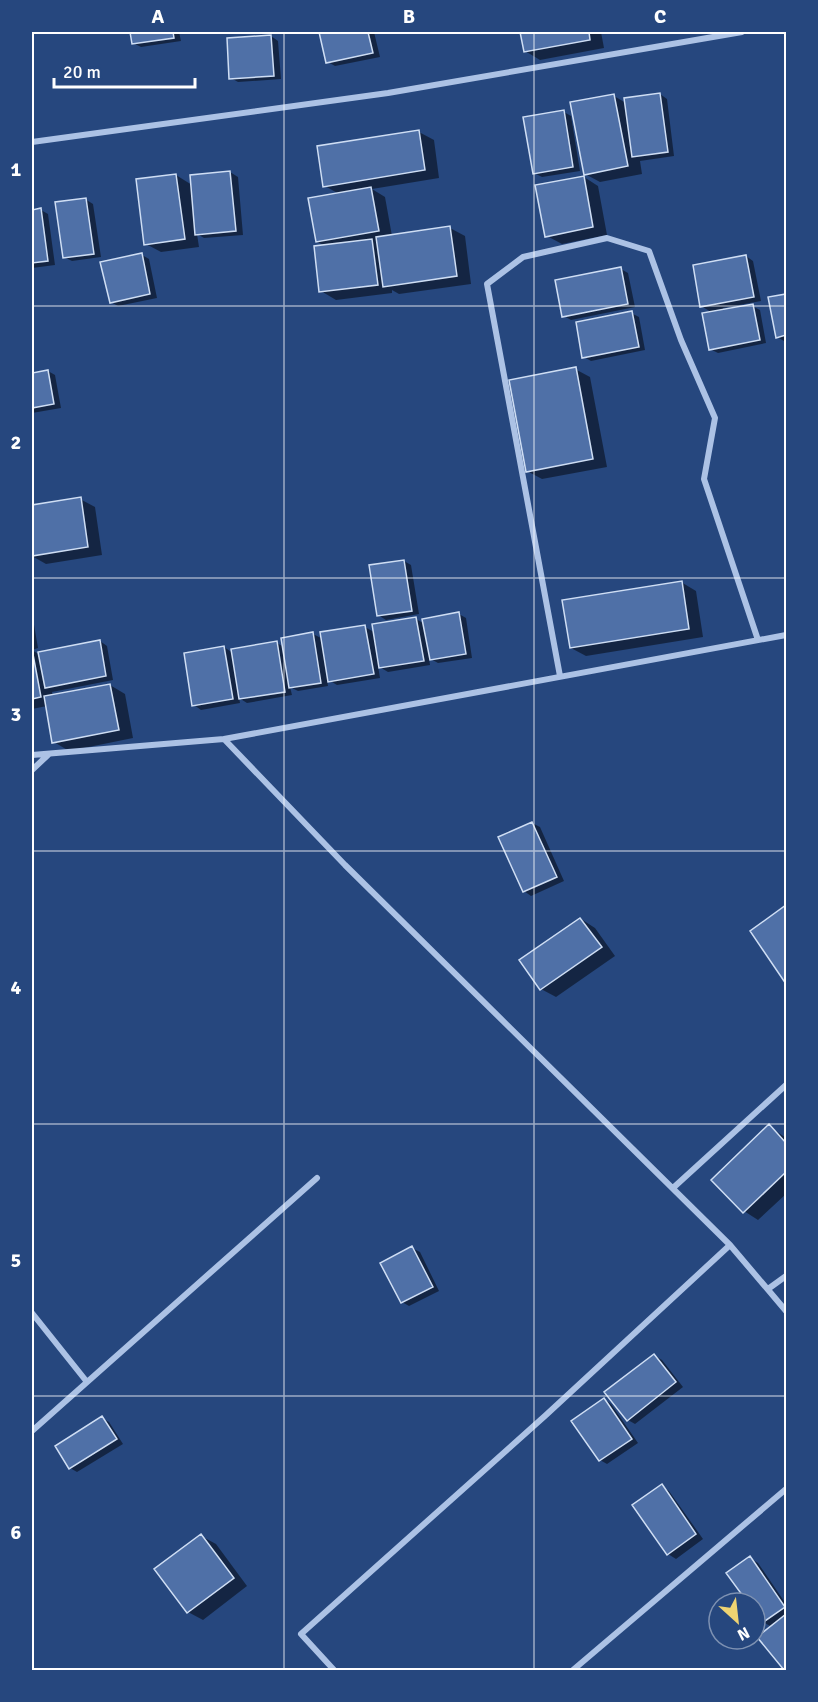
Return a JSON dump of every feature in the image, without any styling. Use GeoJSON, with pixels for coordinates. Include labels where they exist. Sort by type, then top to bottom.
{"type":"FeatureCollection","features":[{"type":"Feature","properties":{"kind":"street"},"geometry":{"type":"LineString","coordinates":[[32,142],[388,93],[742,32]]}},
{"type":"Feature","properties":{"kind":"street"},"geometry":{"type":"LineString","coordinates":[[560,676],[486,284],[523,257],[607,238],[649,251],[681,340],[715,418],[704,479],[758,640]]}},
{"type":"Feature","properties":{"kind":"street"},"geometry":{"type":"LineString","coordinates":[[32,755],[224,739],[786,635]]}},
{"type":"Feature","properties":{"kind":"street"},"geometry":{"type":"LineString","coordinates":[[224,739],[345,865],[730,1245],[786,1311]]}},
{"type":"Feature","properties":{"kind":"street"},"geometry":{"type":"LineString","coordinates":[[32,770],[50,754]]}},
{"type":"Feature","properties":{"kind":"street"},"geometry":{"type":"LineString","coordinates":[[673,1188],[786,1085]]}},
{"type":"Feature","properties":{"kind":"street"},"geometry":{"type":"LineString","coordinates":[[32,1431],[317,1178]]}},
{"type":"Feature","properties":{"kind":"street"},"geometry":{"type":"LineString","coordinates":[[334,1671],[301,1634],[537,1423],[730,1245]]}},
{"type":"Feature","properties":{"kind":"street"},"geometry":{"type":"LineString","coordinates":[[768,1289],[786,1276]]}},
{"type":"Feature","properties":{"kind":"street"},"geometry":{"type":"LineString","coordinates":[[32,1313],[87,1382]]}},
{"type":"Feature","properties":{"kind":"street"},"geometry":{"type":"LineString","coordinates":[[573,1671],[786,1489]]}},
{"type":"Feature","properties":{"kind":"building"},"geometry":{"type":"Polygon","coordinates":[[[130,32],[173,32],[174,38],[132,44],[130,32]]]}},
{"type":"Feature","properties":{"kind":"building"},"geometry":{"type":"Polygon","coordinates":[[[319,32],[368,32],[373,53],[326,63],[319,32]]]}},
{"type":"Feature","properties":{"kind":"building"},"geometry":{"type":"Polygon","coordinates":[[[520,32],[589,32],[590,40],[524,52],[520,32]]]}},
{"type":"Feature","properties":{"kind":"building"},"geometry":{"type":"Polygon","coordinates":[[[271,35],[274,76],[229,79],[227,38],[271,35]]]}},
{"type":"Feature","properties":{"kind":"building"},"geometry":{"type":"Polygon","coordinates":[[[660,93],[668,152],[632,157],[624,98],[660,93]]]}},
{"type":"Feature","properties":{"kind":"building"},"geometry":{"type":"Polygon","coordinates":[[[614,94],[628,166],[584,175],[570,102],[614,94]]]}},
{"type":"Feature","properties":{"kind":"building"},"geometry":{"type":"Polygon","coordinates":[[[564,110],[573,167],[533,174],[523,117],[564,110]]]}},
{"type":"Feature","properties":{"kind":"building"},"geometry":{"type":"Polygon","coordinates":[[[419,130],[425,170],[323,187],[317,146],[419,130]]]}},
{"type":"Feature","properties":{"kind":"building"},"geometry":{"type":"Polygon","coordinates":[[[230,171],[236,231],[195,235],[190,175],[230,171]]]}},
{"type":"Feature","properties":{"kind":"building"},"geometry":{"type":"Polygon","coordinates":[[[176,174],[185,239],[144,245],[136,179],[176,174]]]}},
{"type":"Feature","properties":{"kind":"building"},"geometry":{"type":"Polygon","coordinates":[[[584,176],[593,227],[545,237],[535,185],[584,176]]]}},
{"type":"Feature","properties":{"kind":"building"},"geometry":{"type":"Polygon","coordinates":[[[371,187],[379,231],[316,242],[308,198],[371,187]]]}},
{"type":"Feature","properties":{"kind":"building"},"geometry":{"type":"Polygon","coordinates":[[[86,198],[94,254],[63,258],[55,202],[86,198]]]}},
{"type":"Feature","properties":{"kind":"building"},"geometry":{"type":"Polygon","coordinates":[[[41,208],[48,261],[32,263],[32,210],[41,208]]]}},
{"type":"Feature","properties":{"kind":"building"},"geometry":{"type":"Polygon","coordinates":[[[450,226],[457,276],[383,287],[376,237],[450,226]]]}},
{"type":"Feature","properties":{"kind":"building"},"geometry":{"type":"Polygon","coordinates":[[[372,239],[378,285],[319,292],[314,246],[372,239]]]}},
{"type":"Feature","properties":{"kind":"building"},"geometry":{"type":"Polygon","coordinates":[[[142,253],[150,294],[110,303],[100,262],[142,253]]]}},
{"type":"Feature","properties":{"kind":"building"},"geometry":{"type":"Polygon","coordinates":[[[746,255],[754,297],[700,307],[693,265],[746,255]]]}},
{"type":"Feature","properties":{"kind":"building"},"geometry":{"type":"Polygon","coordinates":[[[621,267],[628,304],[562,317],[555,280],[621,267]]]}},
{"type":"Feature","properties":{"kind":"building"},"geometry":{"type":"Polygon","coordinates":[[[786,294],[786,335],[776,338],[768,297],[786,294]]]}},
{"type":"Feature","properties":{"kind":"building"},"geometry":{"type":"Polygon","coordinates":[[[753,304],[760,340],[709,350],[702,313],[753,304]]]}},
{"type":"Feature","properties":{"kind":"building"},"geometry":{"type":"Polygon","coordinates":[[[632,311],[639,347],[582,358],[576,322],[632,311]]]}},
{"type":"Feature","properties":{"kind":"building"},"geometry":{"type":"Polygon","coordinates":[[[576,367],[593,459],[526,472],[509,380],[576,367]]]}},
{"type":"Feature","properties":{"kind":"building"},"geometry":{"type":"Polygon","coordinates":[[[48,370],[54,404],[32,408],[32,373],[48,370]]]}},
{"type":"Feature","properties":{"kind":"building"},"geometry":{"type":"Polygon","coordinates":[[[81,497],[88,547],[32,556],[32,505],[81,497]]]}},
{"type":"Feature","properties":{"kind":"building"},"geometry":{"type":"Polygon","coordinates":[[[404,560],[412,611],[377,616],[369,565],[404,560]]]}},
{"type":"Feature","properties":{"kind":"building"},"geometry":{"type":"Polygon","coordinates":[[[682,581],[689,629],[570,648],[562,600],[682,581]]]}},
{"type":"Feature","properties":{"kind":"building"},"geometry":{"type":"Polygon","coordinates":[[[459,612],[466,654],[430,660],[422,619],[459,612]]]}},
{"type":"Feature","properties":{"kind":"building"},"geometry":{"type":"Polygon","coordinates":[[[416,617],[424,661],[379,668],[372,624],[416,617]]]}},
{"type":"Feature","properties":{"kind":"building"},"geometry":{"type":"Polygon","coordinates":[[[365,625],[374,674],[328,682],[320,632],[365,625]]]}},
{"type":"Feature","properties":{"kind":"building"},"geometry":{"type":"Polygon","coordinates":[[[313,632],[321,683],[289,688],[281,638],[313,632]]]}},
{"type":"Feature","properties":{"kind":"building"},"geometry":{"type":"Polygon","coordinates":[[[100,640],[106,676],[45,688],[38,652],[100,640]]]}},
{"type":"Feature","properties":{"kind":"building"},"geometry":{"type":"Polygon","coordinates":[[[277,641],[285,692],[239,699],[231,649],[277,641]]]}},
{"type":"Feature","properties":{"kind":"building"},"geometry":{"type":"Polygon","coordinates":[[[224,646],[233,699],[192,706],[184,653],[224,646]]]}},
{"type":"Feature","properties":{"kind":"building"},"geometry":{"type":"Polygon","coordinates":[[[32,649],[41,697],[32,699],[32,649]]]}},
{"type":"Feature","properties":{"kind":"building"},"geometry":{"type":"Polygon","coordinates":[[[110,684],[119,730],[52,743],[44,696],[110,684]]]}},
{"type":"Feature","properties":{"kind":"building"},"geometry":{"type":"Polygon","coordinates":[[[532,822],[557,877],[523,892],[498,837],[532,822]]]}},
{"type":"Feature","properties":{"kind":"building"},"geometry":{"type":"Polygon","coordinates":[[[786,905],[786,984],[750,931],[786,905]]]}},
{"type":"Feature","properties":{"kind":"building"},"geometry":{"type":"Polygon","coordinates":[[[580,918],[602,947],[540,990],[519,960],[580,918]]]}},
{"type":"Feature","properties":{"kind":"building"},"geometry":{"type":"Polygon","coordinates":[[[769,1124],[786,1143],[786,1172],[743,1213],[711,1180],[769,1124]]]}},
{"type":"Feature","properties":{"kind":"building"},"geometry":{"type":"Polygon","coordinates":[[[412,1246],[433,1287],[401,1303],[380,1263],[412,1246]]]}},
{"type":"Feature","properties":{"kind":"building"},"geometry":{"type":"Polygon","coordinates":[[[654,1354],[676,1382],[627,1421],[604,1392],[654,1354]]]}},
{"type":"Feature","properties":{"kind":"building"},"geometry":{"type":"Polygon","coordinates":[[[604,1398],[632,1439],[599,1461],[571,1421],[604,1398]]]}},
{"type":"Feature","properties":{"kind":"building"},"geometry":{"type":"Polygon","coordinates":[[[102,1416],[117,1439],[69,1469],[55,1446],[102,1416]]]}},
{"type":"Feature","properties":{"kind":"building"},"geometry":{"type":"Polygon","coordinates":[[[662,1484],[696,1534],[667,1555],[632,1505],[662,1484]]]}},
{"type":"Feature","properties":{"kind":"building"},"geometry":{"type":"Polygon","coordinates":[[[201,1534],[234,1578],[187,1613],[154,1569],[201,1534]]]}},
{"type":"Feature","properties":{"kind":"building"},"geometry":{"type":"Polygon","coordinates":[[[750,1556],[785,1607],[767,1620],[767,1591],[739,1591],[726,1573],[750,1556]]]}},
{"type":"Feature","properties":{"kind":"building"},"geometry":{"type":"Polygon","coordinates":[[[786,1614],[786,1670],[767,1649],[767,1629],[786,1614]]]}}]}
